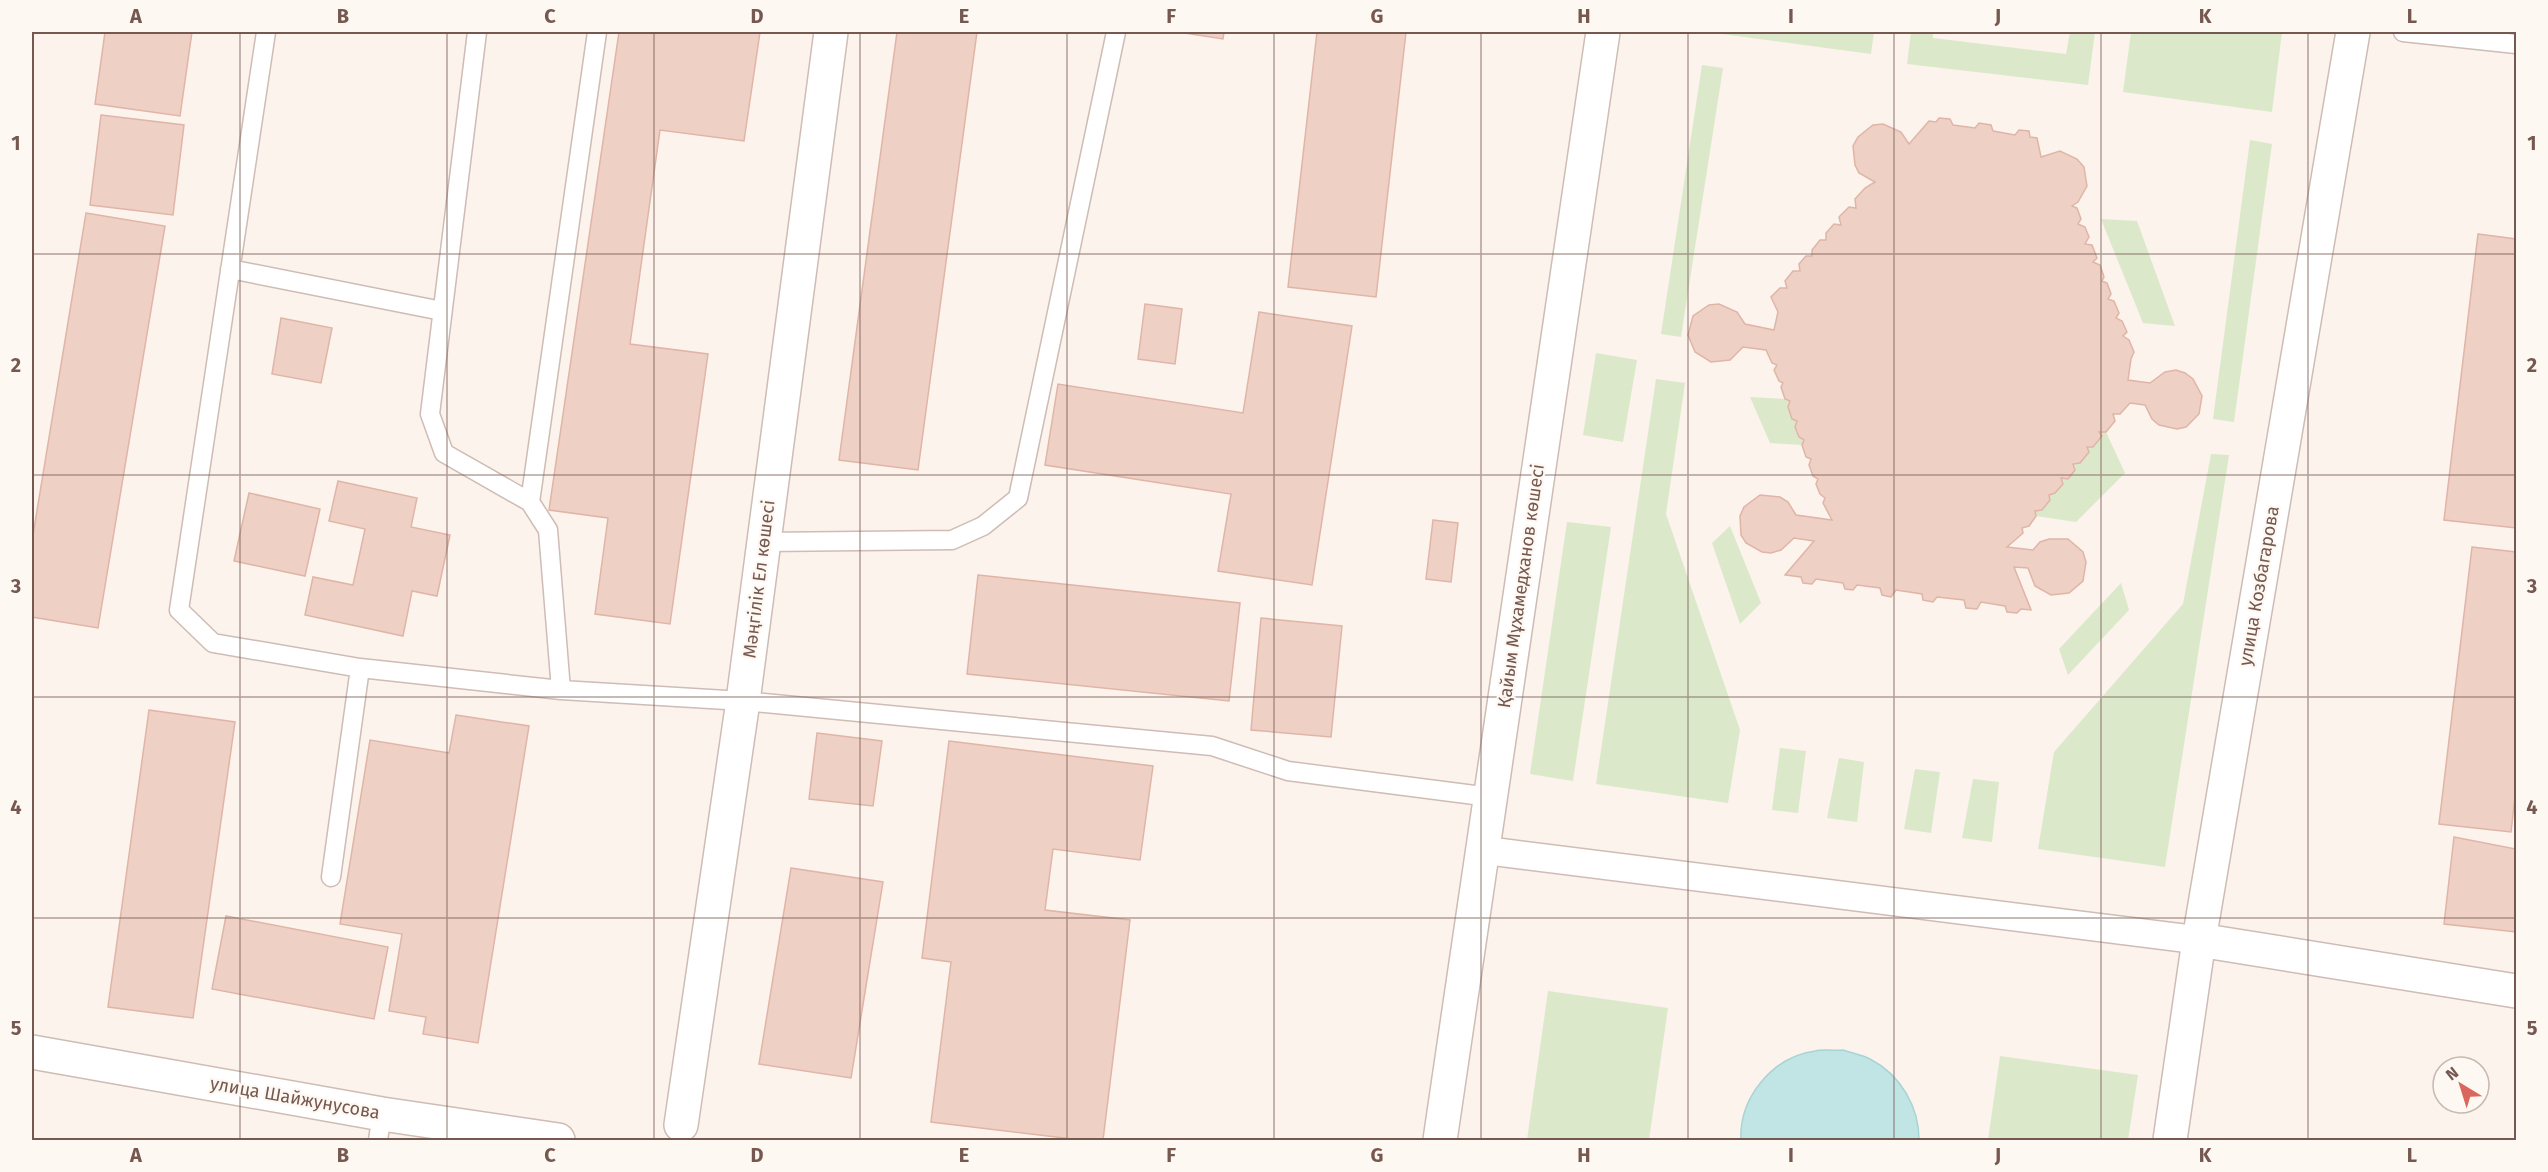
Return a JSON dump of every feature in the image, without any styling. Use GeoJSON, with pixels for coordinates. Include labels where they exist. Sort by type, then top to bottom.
{"type":"FeatureCollection","features":[{"type":"Feature","properties":{"kind":"street","name":"Мәңгілік Ел көшесі"},"geometry":{"type":"LineString","coordinates":[[681,1125],[743,700],[831,32]]}},
{"type":"Feature","properties":{"kind":"street","name":"Қайым Мұхамедханов көшесі"},"geometry":{"type":"LineString","coordinates":[[1440,1140],[1604,32]]}},
{"type":"Feature","properties":{"kind":"street","name":"улица Козбагарова"},"geometry":{"type":"LineString","coordinates":[[2170,1140],[2199,940],[2353,32]]}},
{"type":"Feature","properties":{"kind":"street"},"geometry":{"type":"LineString","coordinates":[[1482,850],[2199,940],[2517,991]]}},
{"type":"Feature","properties":{"kind":"street","name":"улица Шайжунусова"},"geometry":{"type":"LineString","coordinates":[[32,1052],[380,1127],[558,1140]]}},
{"type":"Feature","properties":{"kind":"lane"},"geometry":{"type":"LineString","coordinates":[[266,32],[179,610],[213,643],[360,668],[561,690],[743,700],[1212,746],[1288,771],[1490,797]]}},
{"type":"Feature","properties":{"kind":"lane"},"geometry":{"type":"LineString","coordinates":[[477,32],[430,414],[444,453],[530,502],[548,530],[561,690]]}},
{"type":"Feature","properties":{"kind":"lane"},"geometry":{"type":"LineString","coordinates":[[530,502],[597,32]]}},
{"type":"Feature","properties":{"kind":"lane"},"geometry":{"type":"LineString","coordinates":[[764,542],[952,540],[983,526],[1018,498],[1116,32]]}},
{"type":"Feature","properties":{"kind":"lane"},"geometry":{"type":"LineString","coordinates":[[2403,32],[2517,44]]}},
{"type":"Feature","properties":{"kind":"lane"},"geometry":{"type":"LineString","coordinates":[[230,269],[442,311]]}},
{"type":"Feature","properties":{"kind":"lane"},"geometry":{"type":"LineString","coordinates":[[331,877],[360,668]]}},
{"type":"Feature","properties":{"kind":"green space"},"geometry":{"type":"Polygon","coordinates":[[[1723,32],[1874,32],[1871,54],[1722,34],[1723,32]]]}},
{"type":"Feature","properties":{"kind":"green space"},"geometry":{"type":"Polygon","coordinates":[[[1911,32],[1933,32],[1933,38],[2066,54],[2070,32],[2095,32],[2088,85],[1907,64],[1911,32]]]}},
{"type":"Feature","properties":{"kind":"green space"},"geometry":{"type":"Polygon","coordinates":[[[2131,32],[2282,32],[2272,112],[2123,92],[2131,32]]]}},
{"type":"Feature","properties":{"kind":"green space"},"geometry":{"type":"Polygon","coordinates":[[[1702,65],[1723,68],[1681,337],[1661,334],[1702,65]]]}},
{"type":"Feature","properties":{"kind":"green space"},"geometry":{"type":"Polygon","coordinates":[[[2250,140],[2272,144],[2234,422],[2213,419],[2250,140]]]}},
{"type":"Feature","properties":{"kind":"green space"},"geometry":{"type":"Polygon","coordinates":[[[2101,219],[2137,221],[2175,326],[2143,323],[2101,219]]]}},
{"type":"Feature","properties":{"kind":"green space"},"geometry":{"type":"Polygon","coordinates":[[[1596,353],[1637,360],[1623,442],[1583,435],[1596,353]]]}},
{"type":"Feature","properties":{"kind":"green space"},"geometry":{"type":"Polygon","coordinates":[[[1656,379],[1685,383],[1666,514],[1740,730],[1728,803],[1596,784],[1656,379]]]}},
{"type":"Feature","properties":{"kind":"green space"},"geometry":{"type":"Polygon","coordinates":[[[1750,397],[1790,401],[1788,407],[1792,419],[1797,421],[1795,427],[1799,437],[1804,440],[1802,445],[1770,443],[1750,397]]]}},
{"type":"Feature","properties":{"kind":"green space"},"geometry":{"type":"Polygon","coordinates":[[[2099,432],[2106,432],[2125,473],[2076,522],[2036,516],[2035,511],[2042,510],[2050,500],[2049,495],[2055,493],[2063,484],[2061,478],[2075,470],[2073,464],[2080,463],[2089,452],[2087,447],[2093,447],[2102,436],[2099,432]]]}},
{"type":"Feature","properties":{"kind":"green space"},"geometry":{"type":"Polygon","coordinates":[[[2211,454],[2229,455],[2165,867],[2038,849],[2054,752],[2183,604],[2211,454]]]}},
{"type":"Feature","properties":{"kind":"green space"},"geometry":{"type":"Polygon","coordinates":[[[1567,522],[1611,527],[1573,781],[1530,774],[1567,522]]]}},
{"type":"Feature","properties":{"kind":"green space"},"geometry":{"type":"Polygon","coordinates":[[[1730,526],[1761,603],[1740,624],[1712,543],[1730,526]]]}},
{"type":"Feature","properties":{"kind":"green space"},"geometry":{"type":"Polygon","coordinates":[[[2121,583],[2129,610],[2068,675],[2059,649],[2121,583]]]}},
{"type":"Feature","properties":{"kind":"green space"},"geometry":{"type":"Polygon","coordinates":[[[1780,748],[1806,751],[1798,813],[1772,810],[1780,748]]]}},
{"type":"Feature","properties":{"kind":"green space"},"geometry":{"type":"Polygon","coordinates":[[[1839,758],[1864,762],[1857,822],[1827,818],[1839,758]]]}},
{"type":"Feature","properties":{"kind":"green space"},"geometry":{"type":"Polygon","coordinates":[[[1915,769],[1940,772],[1931,833],[1904,829],[1915,769]]]}},
{"type":"Feature","properties":{"kind":"green space"},"geometry":{"type":"Polygon","coordinates":[[[1973,779],[1999,782],[1992,842],[1962,838],[1973,779]]]}},
{"type":"Feature","properties":{"kind":"green space"},"geometry":{"type":"Polygon","coordinates":[[[1548,991],[1668,1008],[1649,1140],[1527,1140],[1548,991]]]}},
{"type":"Feature","properties":{"kind":"green space"},"geometry":{"type":"Polygon","coordinates":[[[2000,1056],[2138,1075],[2128,1140],[1988,1140],[2000,1056]]]}},
{"type":"Feature","properties":{"kind":"water"},"geometry":{"type":"Polygon","coordinates":[[[1818,1050],[1843,1050],[1870,1059],[1891,1074],[1899,1083],[1912,1104],[1919,1140],[1741,1140],[1742,1124],[1752,1095],[1772,1071],[1799,1055],[1818,1050]]]}},
{"type":"Feature","properties":{"kind":"building"},"geometry":{"type":"Polygon","coordinates":[[[105,32],[192,32],[180,116],[95,104],[105,32]]]}},
{"type":"Feature","properties":{"kind":"building"},"geometry":{"type":"Polygon","coordinates":[[[619,32],[760,32],[744,141],[660,130],[630,344],[708,354],[670,624],[595,614],[608,518],[549,510],[619,32]]]}},
{"type":"Feature","properties":{"kind":"building"},"geometry":{"type":"Polygon","coordinates":[[[897,32],[977,32],[918,470],[839,460],[897,32]]]}},
{"type":"Feature","properties":{"kind":"building"},"geometry":{"type":"Polygon","coordinates":[[[1178,32],[1224,32],[1223,39],[1178,32]]]}},
{"type":"Feature","properties":{"kind":"building"},"geometry":{"type":"Polygon","coordinates":[[[1317,32],[1406,32],[1376,297],[1288,287],[1317,32]]]}},
{"type":"Feature","properties":{"kind":"building"},"geometry":{"type":"Polygon","coordinates":[[[101,115],[184,125],[173,215],[90,205],[101,115]]]}},
{"type":"Feature","properties":{"kind":"building"},"geometry":{"type":"Polygon","coordinates":[[[1939,118],[1950,119],[1953,125],[1975,128],[1979,123],[1991,125],[1993,131],[2015,135],[2019,130],[2029,131],[2030,137],[2037,138],[2041,157],[2060,151],[2077,159],[2084,167],[2087,186],[2078,202],[2072,206],[2077,208],[2081,219],[2078,224],[2085,227],[2089,237],[2085,244],[2092,245],[2097,258],[2093,262],[2100,265],[2104,277],[2102,281],[2107,283],[2111,294],[2108,299],[2114,301],[2119,313],[2116,318],[2122,321],[2127,332],[2123,336],[2129,340],[2134,352],[2128,380],[2150,383],[2165,372],[2176,370],[2193,379],[2202,396],[2199,414],[2186,427],[2177,429],[2159,425],[2152,419],[2145,405],[2130,403],[2120,414],[2113,414],[2115,421],[2106,432],[2099,432],[2102,436],[2093,447],[2087,447],[2089,452],[2080,463],[2073,464],[2075,470],[2068,479],[2061,478],[2063,484],[2055,493],[2049,495],[2050,500],[2042,510],[2035,511],[2036,516],[2029,526],[2022,528],[2023,533],[2007,547],[2033,550],[2040,542],[2049,539],[2068,539],[2083,552],[2086,562],[2083,581],[2069,593],[2051,595],[2035,586],[2028,568],[2014,567],[2031,610],[2021,609],[2017,613],[2007,612],[2005,606],[1981,602],[1977,609],[1966,608],[1964,600],[1937,597],[1933,602],[1923,600],[1922,594],[1896,590],[1891,597],[1882,595],[1880,588],[1857,585],[1853,590],[1845,589],[1843,583],[1816,579],[1812,584],[1803,583],[1801,577],[1785,575],[1814,541],[1794,538],[1781,550],[1771,553],[1762,552],[1746,543],[1741,535],[1740,516],[1744,507],[1760,495],[1780,497],[1788,502],[1796,515],[1832,520],[1823,503],[1825,498],[1820,494],[1816,484],[1818,479],[1813,476],[1809,465],[1811,459],[1806,457],[1802,445],[1804,440],[1799,437],[1795,427],[1797,421],[1792,419],[1788,407],[1790,401],[1785,399],[1781,387],[1783,383],[1779,381],[1774,370],[1777,365],[1772,363],[1766,350],[1743,347],[1730,360],[1711,362],[1695,352],[1688,335],[1693,316],[1709,305],[1719,304],[1737,312],[1745,324],[1774,330],[1778,312],[1771,297],[1780,288],[1787,288],[1785,281],[1793,271],[1800,271],[1799,264],[1806,256],[1812,256],[1812,250],[1820,240],[1826,240],[1826,233],[1834,224],[1841,225],[1839,217],[1849,207],[1856,208],[1855,199],[1865,188],[1875,182],[1859,173],[1855,165],[1853,146],[1858,137],[1873,125],[1883,124],[1901,132],[1909,144],[1929,121],[1936,122],[1939,118]]]}},
{"type":"Feature","properties":{"kind":"building"},"geometry":{"type":"Polygon","coordinates":[[[86,213],[165,226],[98,628],[32,617],[32,541],[86,213]]]}},
{"type":"Feature","properties":{"kind":"building"},"geometry":{"type":"Polygon","coordinates":[[[2478,234],[2516,239],[2516,528],[2444,520],[2478,234]]]}},
{"type":"Feature","properties":{"kind":"building"},"geometry":{"type":"Polygon","coordinates":[[[1145,304],[1182,309],[1175,364],[1138,359],[1145,304]]]}},
{"type":"Feature","properties":{"kind":"building"},"geometry":{"type":"Polygon","coordinates":[[[1259,312],[1352,326],[1312,585],[1218,571],[1231,494],[1045,465],[1058,384],[1243,413],[1259,312]]]}},
{"type":"Feature","properties":{"kind":"building"},"geometry":{"type":"Polygon","coordinates":[[[281,318],[332,328],[321,383],[272,374],[281,318]]]}},
{"type":"Feature","properties":{"kind":"building"},"geometry":{"type":"Polygon","coordinates":[[[338,481],[417,498],[411,527],[450,535],[437,596],[412,591],[403,636],[305,615],[313,577],[353,585],[365,529],[329,521],[338,481]]]}},
{"type":"Feature","properties":{"kind":"building"},"geometry":{"type":"Polygon","coordinates":[[[249,493],[320,509],[305,576],[234,561],[249,493]]]}},
{"type":"Feature","properties":{"kind":"building"},"geometry":{"type":"Polygon","coordinates":[[[1433,520],[1458,523],[1451,582],[1426,579],[1433,520]]]}},
{"type":"Feature","properties":{"kind":"building"},"geometry":{"type":"Polygon","coordinates":[[[2472,547],[2516,552],[2516,788],[2511,832],[2439,824],[2472,547]]]}},
{"type":"Feature","properties":{"kind":"building"},"geometry":{"type":"Polygon","coordinates":[[[978,575],[1240,603],[1229,701],[967,674],[978,575]]]}},
{"type":"Feature","properties":{"kind":"building"},"geometry":{"type":"Polygon","coordinates":[[[1261,618],[1342,626],[1331,737],[1251,730],[1261,618]]]}},
{"type":"Feature","properties":{"kind":"building"},"geometry":{"type":"Polygon","coordinates":[[[149,710],[235,722],[193,1018],[108,1007],[149,710]]]}},
{"type":"Feature","properties":{"kind":"building"},"geometry":{"type":"Polygon","coordinates":[[[456,715],[529,726],[478,1043],[423,1034],[426,1017],[389,1011],[402,934],[340,924],[370,740],[449,753],[456,715]]]}},
{"type":"Feature","properties":{"kind":"building"},"geometry":{"type":"Polygon","coordinates":[[[817,733],[882,741],[873,806],[809,799],[817,733]]]}},
{"type":"Feature","properties":{"kind":"building"},"geometry":{"type":"Polygon","coordinates":[[[949,741],[1153,766],[1140,860],[1053,849],[1045,910],[1130,920],[1103,1140],[1081,1140],[931,1122],[951,962],[922,958],[949,741]]]}},
{"type":"Feature","properties":{"kind":"building"},"geometry":{"type":"Polygon","coordinates":[[[2454,837],[2516,849],[2516,932],[2444,924],[2454,837]]]}},
{"type":"Feature","properties":{"kind":"building"},"geometry":{"type":"Polygon","coordinates":[[[791,868],[883,882],[851,1078],[759,1064],[791,868]]]}},
{"type":"Feature","properties":{"kind":"building"},"geometry":{"type":"Polygon","coordinates":[[[226,916],[388,947],[374,1019],[212,989],[226,916]]]}}]}
